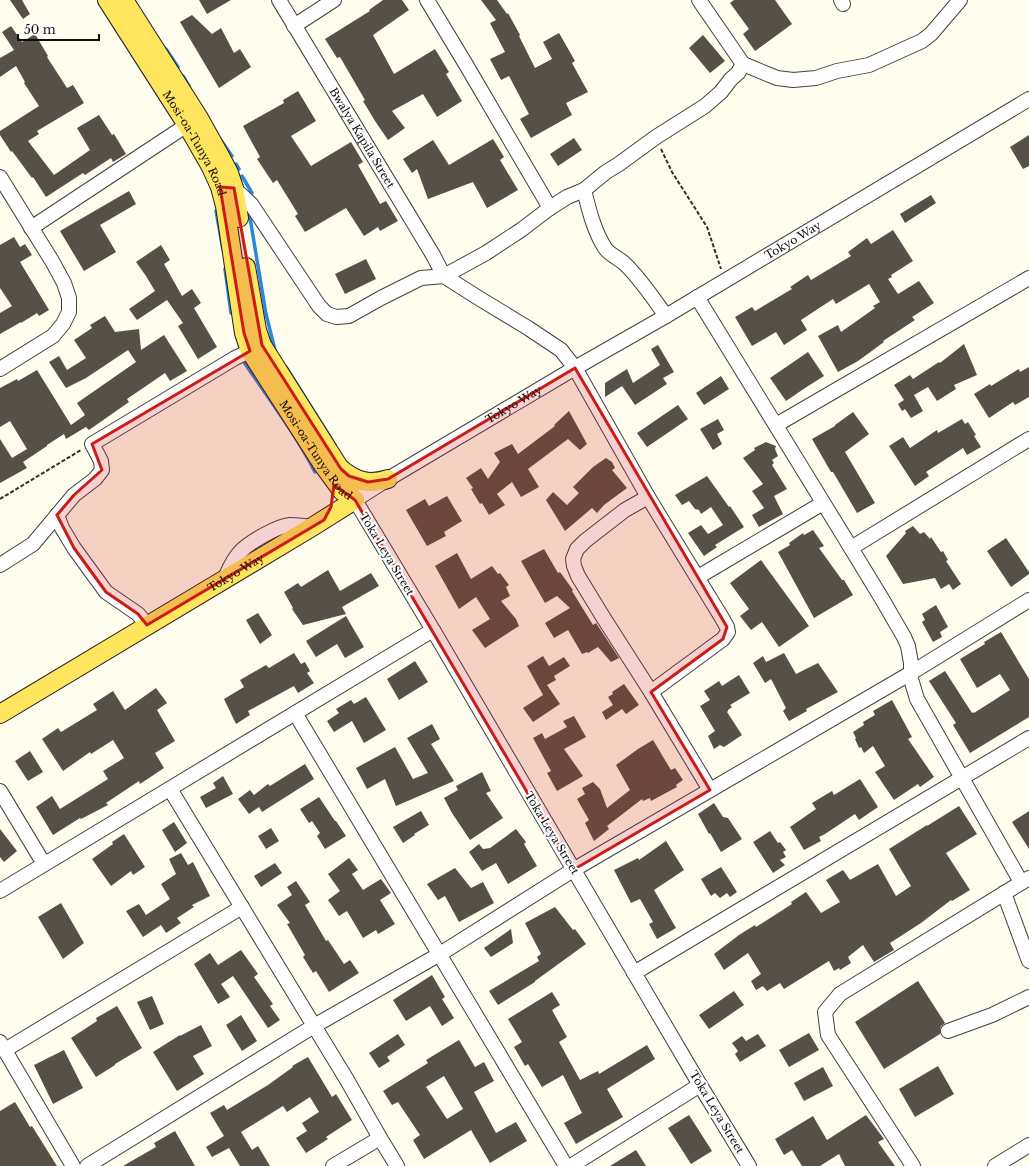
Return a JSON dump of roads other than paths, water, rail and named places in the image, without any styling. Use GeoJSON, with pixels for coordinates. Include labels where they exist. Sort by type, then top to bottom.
{"type":"FeatureCollection","features":[{"type":"Feature","properties":{"kind":"main road","name":"Mosi-oa-Tunya Road"},"geometry":{"type":"LineString","coordinates":[[107,0],[187,125],[211,167],[227,188],[257,330],[262,345],[352,487],[355,500]]}},
{"type":"Feature","properties":{"kind":"main road","name":"Mosi-oa-Tunya Road"},"geometry":{"type":"LineString","coordinates":[[124,0],[199,118],[229,173],[225,206],[244,333],[250,351],[323,465],[342,491],[355,500]]}},
{"type":"Feature","properties":{"kind":"main road"},"geometry":{"type":"LineString","coordinates":[[318,524],[331,507],[333,493],[330,478],[323,465]]}},
{"type":"Feature","properties":{"kind":"main road"},"geometry":{"type":"LineString","coordinates":[[341,469],[349,476],[358,480],[378,482],[388,479]]}},
{"type":"Feature","properties":{"kind":"main road","name":"Tokyo Way"},"geometry":{"type":"LineString","coordinates":[[0,714],[225,578],[318,524],[355,500]]}},
{"type":"Feature","properties":{"kind":"street","name":"Bwalya Kapila Street"},"geometry":{"type":"LineString","coordinates":[[279,0],[433,255],[444,276]]}},
{"type":"Feature","properties":{"kind":"street"},"geometry":{"type":"LineString","coordinates":[[294,26],[334,0]]}},
{"type":"Feature","properties":{"kind":"street"},"geometry":{"type":"LineString","coordinates":[[427,0],[550,208]]}},
{"type":"Feature","properties":{"kind":"street"},"geometry":{"type":"LineString","coordinates":[[699,0],[743,64],[777,78],[793,80],[816,78],[837,71],[869,64],[922,41],[931,34],[960,0]]}},
{"type":"Feature","properties":{"kind":"street"},"geometry":{"type":"LineString","coordinates":[[227,188],[251,204],[319,306],[327,314],[336,317],[349,316],[421,278],[444,276],[486,253],[567,197],[584,190],[606,172],[656,137],[705,106],[721,92],[731,79],[738,73],[743,64]]}},
{"type":"Feature","properties":{"kind":"street","name":"Tokyo Way"},"geometry":{"type":"LineString","coordinates":[[355,500],[575,368],[882,188],[1029,99]]}},
{"type":"Feature","properties":{"kind":"street"},"geometry":{"type":"LineString","coordinates":[[30,228],[187,125]]}},
{"type":"Feature","properties":{"kind":"street"},"geometry":{"type":"LineString","coordinates":[[0,177],[30,228],[52,261],[64,283],[69,298],[68,312],[63,324],[53,336],[0,369]]}},
{"type":"Feature","properties":{"kind":"street"},"geometry":{"type":"LineString","coordinates":[[584,190],[590,215],[596,231],[606,249],[624,263],[666,316]]}},
{"type":"Feature","properties":{"kind":"street"},"geometry":{"type":"LineString","coordinates":[[444,276],[561,350],[575,368],[648,497],[727,627],[728,632],[723,639],[651,692]]}},
{"type":"Feature","properties":{"kind":"street"},"geometry":{"type":"LineString","coordinates":[[776,425],[1029,278]]}},
{"type":"Feature","properties":{"kind":"street"},"geometry":{"type":"LineString","coordinates":[[697,297],[882,599],[908,646],[911,663],[911,679],[917,699],[962,778],[1025,880],[840,994],[825,1012],[828,1035],[912,1166]]}},
{"type":"Feature","properties":{"kind":"street"},"geometry":{"type":"LineString","coordinates":[[0,564],[33,544],[74,494],[95,479],[102,470],[101,461],[92,444],[235,358],[250,351]]}},
{"type":"Feature","properties":{"kind":"street"},"geometry":{"type":"LineString","coordinates":[[851,548],[1029,439]]}},
{"type":"Feature","properties":{"kind":"street"},"geometry":{"type":"LineString","coordinates":[[648,497],[625,510],[584,541],[577,549],[573,559],[574,566],[578,576],[651,692],[710,790]]}},
{"type":"Feature","properties":{"kind":"street","name":"Toka Leya Street"},"geometry":{"type":"LineString","coordinates":[[355,500],[749,1166]]}},
{"type":"Feature","properties":{"kind":"street"},"geometry":{"type":"LineString","coordinates":[[698,577],[823,503]]}},
{"type":"Feature","properties":{"kind":"street"},"geometry":{"type":"LineString","coordinates":[[57,515],[62,528],[74,548],[106,592],[138,614],[147,625]]}},
{"type":"Feature","properties":{"kind":"street"},"geometry":{"type":"LineString","coordinates":[[87,1166],[314,1026],[440,954],[573,870],[911,673],[1029,600]]}},
{"type":"Feature","properties":{"kind":"street"},"geometry":{"type":"LineString","coordinates":[[0,891],[433,630]]}},
{"type":"Feature","properties":{"kind":"street"},"geometry":{"type":"LineString","coordinates":[[295,713],[566,1166]]}},
{"type":"Feature","properties":{"kind":"street"},"geometry":{"type":"LineString","coordinates":[[634,973],[1029,738]]}},
{"type":"Feature","properties":{"kind":"street"},"geometry":{"type":"LineString","coordinates":[[170,789],[347,1080],[397,1166]]}},
{"type":"Feature","properties":{"kind":"street"},"geometry":{"type":"LineString","coordinates":[[0,791],[44,864]]}},
{"type":"Feature","properties":{"kind":"street"},"geometry":{"type":"LineString","coordinates":[[1004,893],[1029,961]]}},
{"type":"Feature","properties":{"kind":"street"},"geometry":{"type":"LineString","coordinates":[[73,1166],[2,1046],[242,907]]}},
{"type":"Feature","properties":{"kind":"street"},"geometry":{"type":"LineString","coordinates":[[948,1031],[992,1015],[1029,997]]}},
{"type":"Feature","properties":{"kind":"street"},"geometry":{"type":"LineString","coordinates":[[571,1166],[700,1085]]}},
{"type":"Feature","properties":{"kind":"street"},"geometry":{"type":"LineString","coordinates":[[334,1166],[380,1138]]}},
{"type":"Feature","properties":{"kind":"street"},"geometry":{"type":"LineString","coordinates":[[995,1166],[1029,1146]]}},
{"type":"Feature","properties":{"kind":"waterway"},"geometry":{"type":"LineString","coordinates":[[166,49],[178,67]]}},
{"type":"Feature","properties":{"kind":"waterway"},"geometry":{"type":"LineString","coordinates":[[183,76],[189,86]]}},
{"type":"Feature","properties":{"kind":"waterway"},"geometry":{"type":"LineString","coordinates":[[220,139],[232,156]]}},
{"type":"Feature","properties":{"kind":"waterway"},"geometry":{"type":"LineString","coordinates":[[236,164],[239,169]]}},
{"type":"Feature","properties":{"kind":"waterway"},"geometry":{"type":"LineString","coordinates":[[242,176],[252,193]]}},
{"type":"Feature","properties":{"kind":"waterway"},"geometry":{"type":"LineString","coordinates":[[216,211],[223,250]]}},
{"type":"Feature","properties":{"kind":"waterway"},"geometry":{"type":"LineString","coordinates":[[249,212],[266,314],[276,352]]}},
{"type":"Feature","properties":{"kind":"waterway"},"geometry":{"type":"LineString","coordinates":[[225,269],[231,313]]}},
{"type":"Feature","properties":{"kind":"waterway"},"geometry":{"type":"LineString","coordinates":[[244,362],[290,430],[315,472]]}},
{"type":"Feature","properties":{"kind":"waterway"},"geometry":{"type":"LineString","coordinates":[[286,367],[335,445]]}}]}
